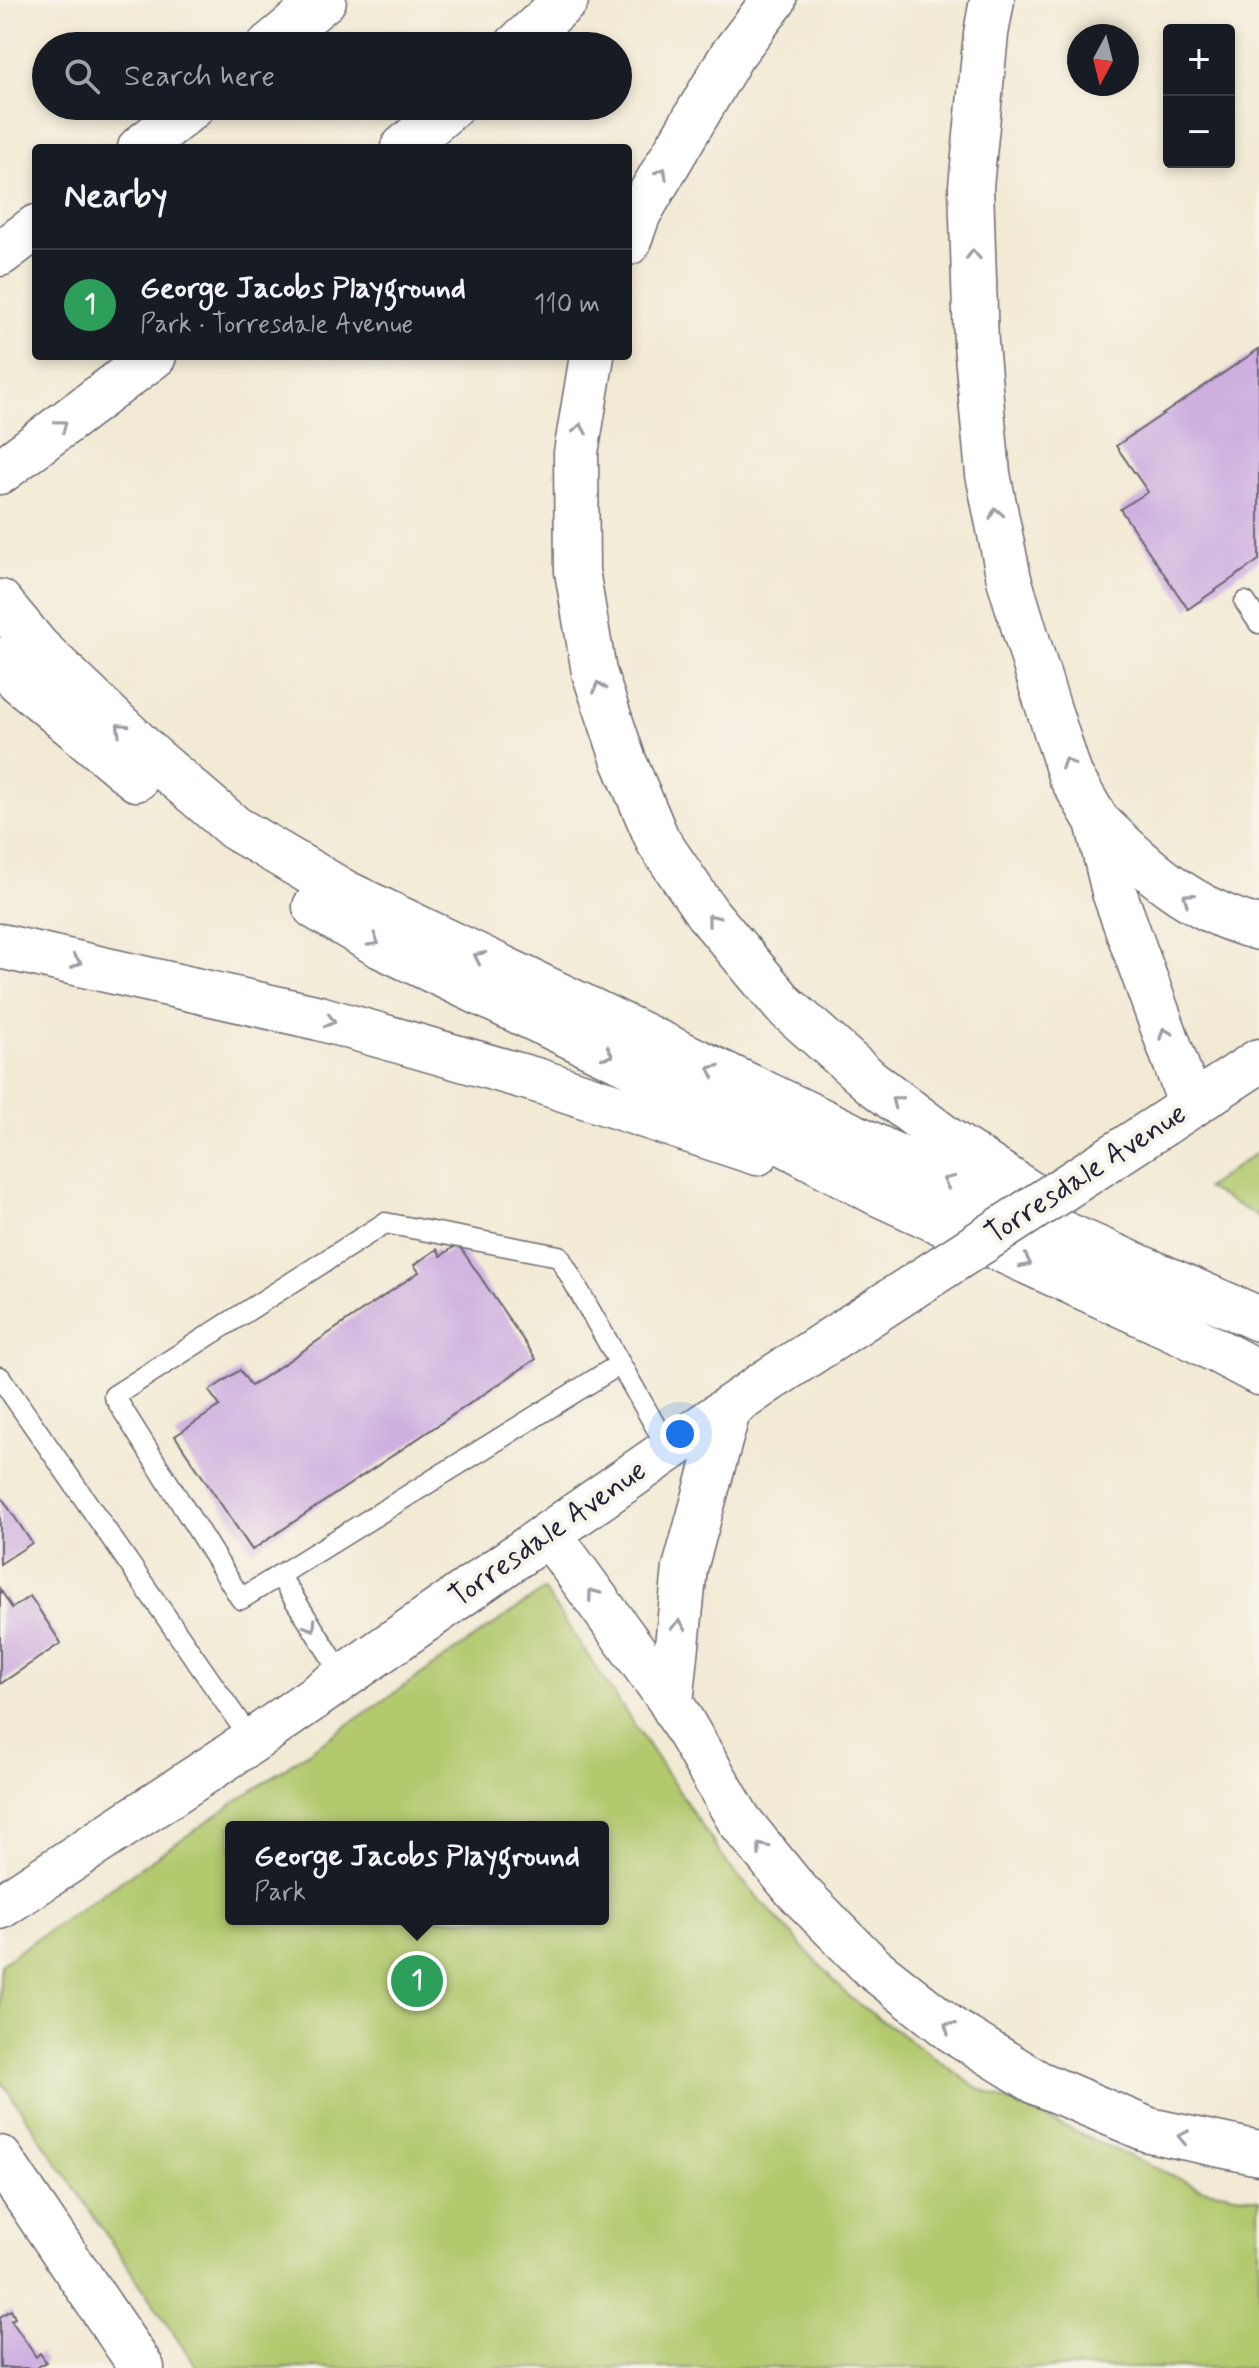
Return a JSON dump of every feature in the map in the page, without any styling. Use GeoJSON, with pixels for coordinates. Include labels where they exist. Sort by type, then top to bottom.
{"type":"FeatureCollection","features":[{"type":"Feature","properties":{"kind":"main road"},"geometry":{"type":"LineString","coordinates":[[531,32],[566,0]]}},
{"type":"Feature","properties":{"kind":"main road"},"geometry":{"type":"LineString","coordinates":[[632,232],[639,213],[732,55],[774,0]]}},
{"type":"Feature","properties":{"kind":"main road"},"geometry":{"type":"LineString","coordinates":[[992,0],[971,186],[976,344],[988,474],[1009,579],[1070,775],[1097,821],[1130,854],[1197,906],[1259,928]]}},
{"type":"Feature","properties":{"kind":"main road"},"geometry":{"type":"LineString","coordinates":[[145,144],[175,120]]}},
{"type":"Feature","properties":{"kind":"main road"},"geometry":{"type":"LineString","coordinates":[[408,144],[436,120]]}},
{"type":"Feature","properties":{"kind":"main road"},"geometry":{"type":"LineString","coordinates":[[0,254],[32,230]]}},
{"type":"Feature","properties":{"kind":"main road"},"geometry":{"type":"LineString","coordinates":[[0,472],[149,360]]}},
{"type":"Feature","properties":{"kind":"main road"},"geometry":{"type":"LineString","coordinates":[[591,360],[576,453],[577,571],[594,672],[624,761],[658,841],[707,913],[784,1005],[870,1081],[996,1172],[1199,1291]]}},
{"type":"Feature","properties":{"kind":"main road"},"geometry":{"type":"LineString","coordinates":[[2,605],[38,648],[151,756],[223,818],[344,892],[996,1204],[1259,1319]]}},
{"type":"Feature","properties":{"kind":"main road"},"geometry":{"type":"LineString","coordinates":[[0,660],[19,681],[233,859],[381,946],[694,1095],[879,1194],[1187,1335],[1259,1373]]}},
{"type":"Feature","properties":{"kind":"main road"},"geometry":{"type":"LineString","coordinates":[[1097,821],[1177,1115]]}},
{"type":"Feature","properties":{"kind":"main road"},"geometry":{"type":"LineString","coordinates":[[0,946],[319,1018],[539,1081],[879,1194]]}},
{"type":"Feature","properties":{"kind":"main road","name":"Torresdale Avenue"},"geometry":{"type":"LineString","coordinates":[[0,1907],[252,1741],[766,1382],[1259,1061]]}},
{"type":"Feature","properties":{"kind":"main road"},"geometry":{"type":"LineString","coordinates":[[671,1703],[685,1568],[729,1408]]}},
{"type":"Feature","properties":{"kind":"main road"},"geometry":{"type":"LineString","coordinates":[[549,1534],[671,1703],[739,1820],[795,1889],[872,1967],[952,2030],[1038,2083],[1149,2130],[1259,2153]]}},
{"type":"Feature","properties":{"kind":"main road"},"geometry":{"type":"LineString","coordinates":[[0,2158],[142,2368]]}},
{"type":"Feature","properties":{"kind":"lane"},"geometry":{"type":"LineString","coordinates":[[1245,602],[1259,623]]}},
{"type":"Feature","properties":{"kind":"lane"},"geometry":{"type":"LineString","coordinates":[[620,1364],[241,1599],[114,1396],[385,1223],[559,1256],[669,1450]]}},
{"type":"Feature","properties":{"kind":"lane"},"geometry":{"type":"LineString","coordinates":[[0,1377],[252,1741]]}},
{"type":"Feature","properties":{"kind":"lane"},"geometry":{"type":"LineString","coordinates":[[279,1575],[344,1677]]}},
{"type":"Feature","properties":{"kind":"green space"},"geometry":{"type":"Polygon","coordinates":[[[1259,1151],[1259,1217],[1206,1188],[1259,1151]]]}},
{"type":"Feature","properties":{"kind":"green space"},"geometry":{"type":"Polygon","coordinates":[[[544,1590],[729,1866],[849,1997],[976,2087],[1202,2189],[1259,2199],[1259,2368],[197,2368],[0,2079],[0,1964],[544,1590]]]}},
{"type":"Feature","properties":{"kind":"building"},"geometry":{"type":"Polygon","coordinates":[[[1259,349],[1259,560],[1188,609],[1120,509],[1148,492],[1116,446],[1259,349]]]}},
{"type":"Feature","properties":{"kind":"building"},"geometry":{"type":"Polygon","coordinates":[[[458,1244],[536,1359],[252,1550],[175,1436],[220,1406],[209,1391],[240,1370],[251,1386],[419,1272],[414,1265],[437,1249],[441,1256],[458,1244]]]}},
{"type":"Feature","properties":{"kind":"building"},"geometry":{"type":"Polygon","coordinates":[[[0,1495],[32,1543],[0,1564],[0,1495]]]}},
{"type":"Feature","properties":{"kind":"building"},"geometry":{"type":"Polygon","coordinates":[[[0,1589],[12,1608],[30,1596],[61,1643],[0,1684],[0,1589]]]}},
{"type":"Feature","properties":{"kind":"building"},"geometry":{"type":"Polygon","coordinates":[[[11,2310],[15,2318],[11,2320],[36,2357],[40,2353],[46,2362],[36,2368],[0,2368],[0,2317],[11,2310]]]}},
{"type":"Feature","properties":{"kind":"place","name":"George Jacobs Playground"},"geometry":{"type":"Point","coordinates":[417,1981]}}]}
